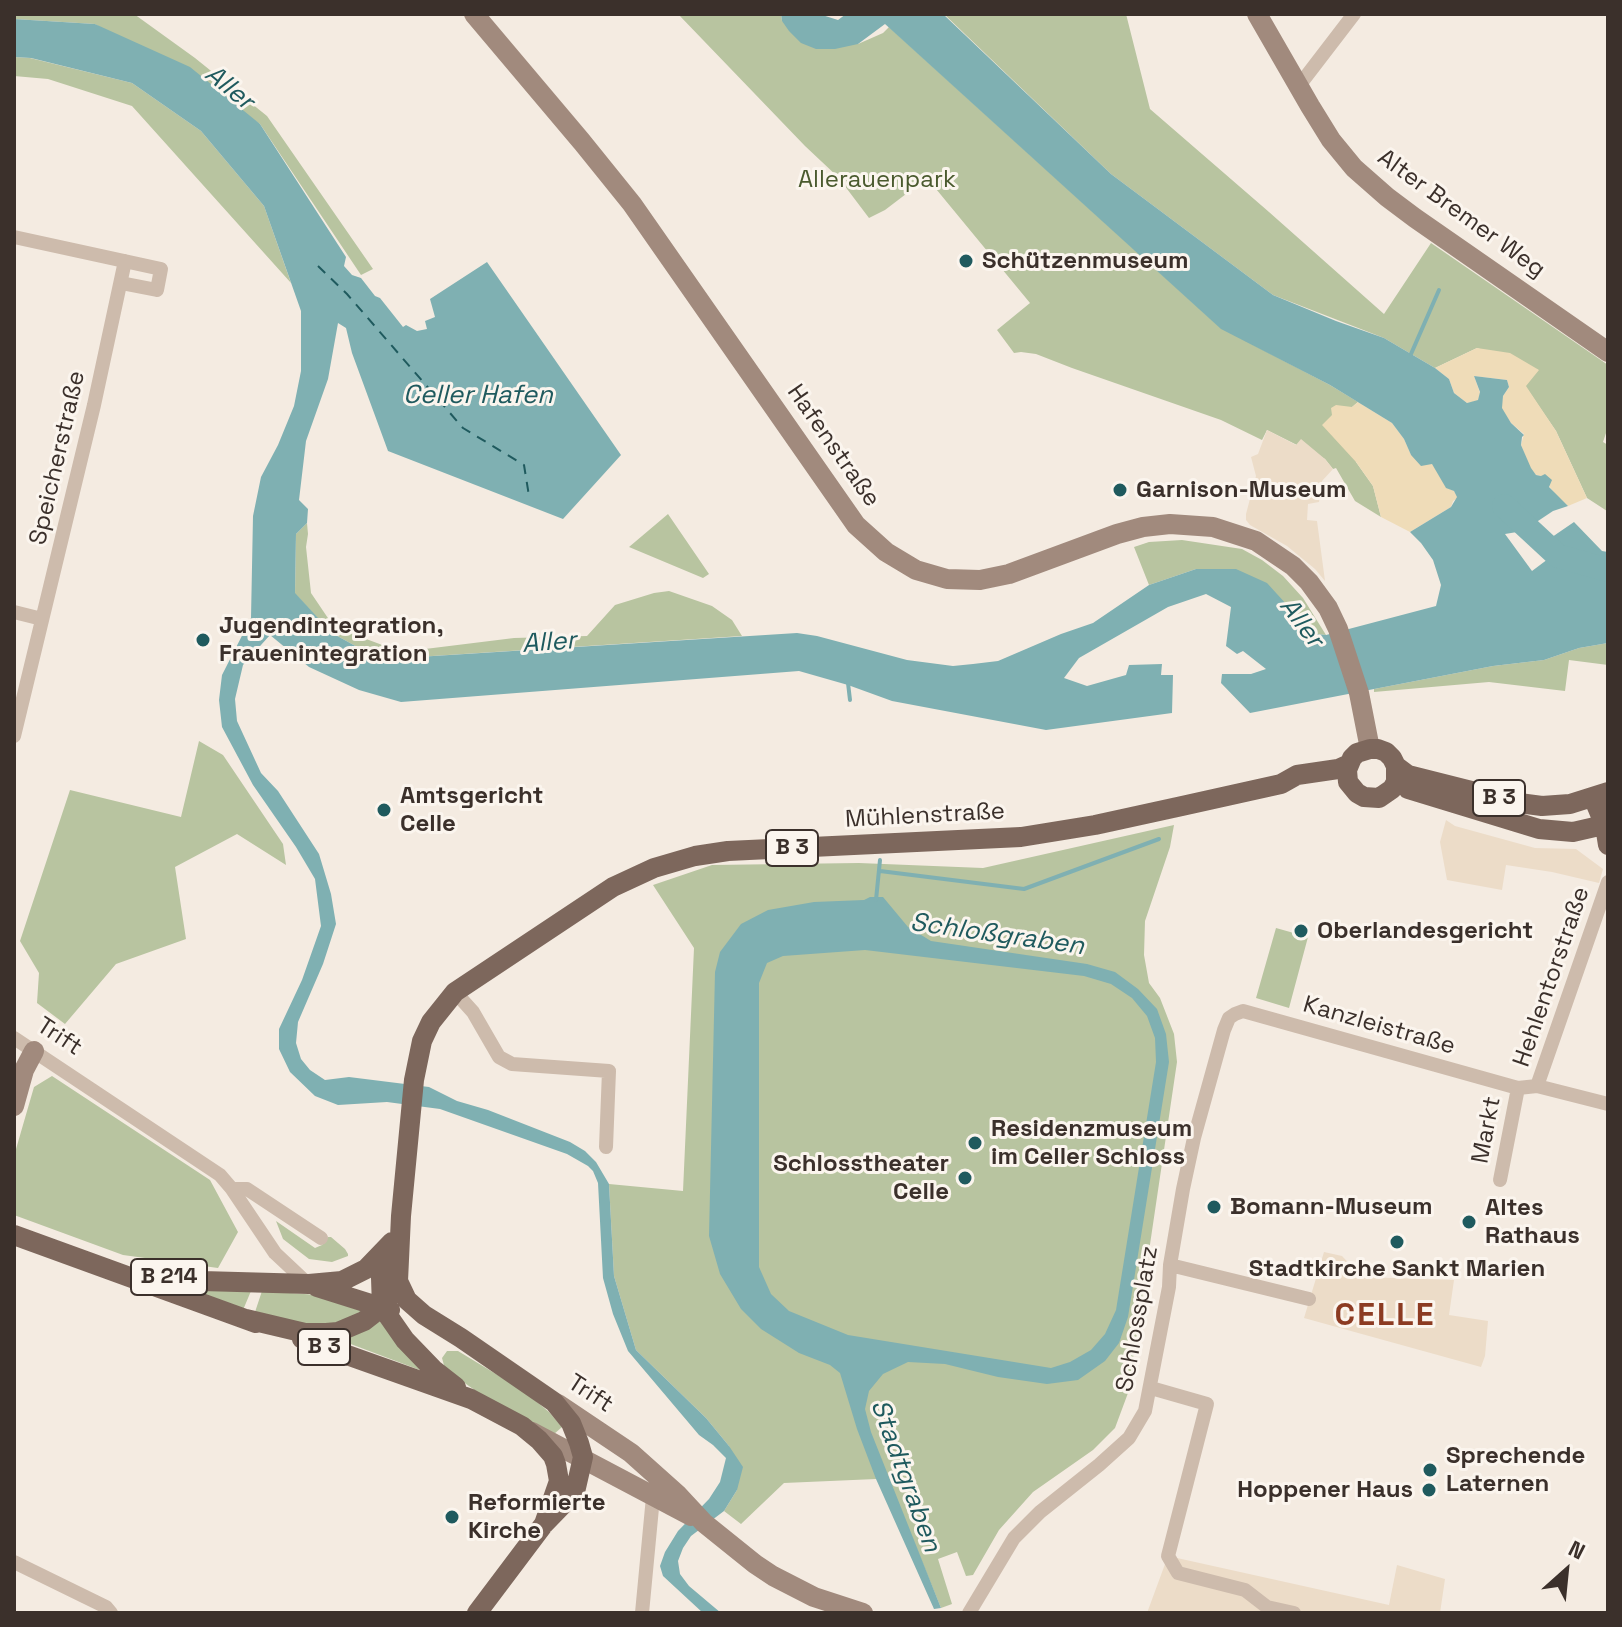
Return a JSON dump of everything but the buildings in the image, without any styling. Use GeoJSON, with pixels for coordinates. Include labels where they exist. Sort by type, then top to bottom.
{"type":"FeatureCollection","features":[{"type":"Feature","properties":{"kind":"main road","name":"Mühlenstraße"},"geometry":{"type":"LineString","coordinates":[[382,1307],[398,1281],[414,1080],[422,1041],[431,1022],[455,992],[613,887],[654,868],[695,856],[728,851],[1021,837],[1095,825],[1281,784],[1297,775],[1338,769],[1349,764],[1357,753],[1370,749]]}},
{"type":"Feature","properties":{"kind":"main road"},"geometry":{"type":"LineString","coordinates":[[1370,749],[1386,752],[1392,758],[1397,774],[1392,789]]}},
{"type":"Feature","properties":{"kind":"main road"},"geometry":{"type":"LineString","coordinates":[[1349,764],[1347,776],[1351,787]]}},
{"type":"Feature","properties":{"kind":"main road","name":"B 3"},"geometry":{"type":"LineString","coordinates":[[1396,766],[1408,775],[1519,803],[1542,806],[1570,804],[1601,795]]}},
{"type":"Feature","properties":{"kind":"main road","name":"Mühlenstraße"},"geometry":{"type":"LineString","coordinates":[[1281,784],[1351,787],[1371,799],[1392,789]]}},
{"type":"Feature","properties":{"kind":"main road","name":"B 3"},"geometry":{"type":"LineString","coordinates":[[1392,789],[1412,790],[1539,829],[1607,831]]}},
{"type":"Feature","properties":{"kind":"main road"},"geometry":{"type":"LineString","coordinates":[[1601,795],[1607,831]]}},
{"type":"Feature","properties":{"kind":"main road","name":"Mühlenstraße"},"geometry":{"type":"LineString","coordinates":[[382,1307],[381,1278],[401,1216]]}},
{"type":"Feature","properties":{"kind":"main road","name":"B 214"},"geometry":{"type":"LineString","coordinates":[[14,1235],[246,1319],[305,1333],[338,1332],[364,1321],[382,1307]]}},
{"type":"Feature","properties":{"kind":"main road","name":"Mühlenstraße"},"geometry":{"type":"LineString","coordinates":[[309,1284],[342,1281],[355,1276],[392,1242]]}},
{"type":"Feature","properties":{"kind":"main road","name":"B 214"},"geometry":{"type":"LineString","coordinates":[[82,1259],[202,1281],[309,1284]]}},
{"type":"Feature","properties":{"kind":"main road","name":"Trift"},"geometry":{"type":"LineString","coordinates":[[398,1281],[407,1300],[424,1315],[554,1402]]}},
{"type":"Feature","properties":{"kind":"main road","name":"Trift"},"geometry":{"type":"LineString","coordinates":[[309,1284],[454,1334]]}},
{"type":"Feature","properties":{"kind":"main road","name":"B 3"},"geometry":{"type":"LineString","coordinates":[[382,1307],[405,1340],[433,1369],[471,1399]]}},
{"type":"Feature","properties":{"kind":"main road","name":"B 3"},"geometry":{"type":"LineString","coordinates":[[246,1319],[471,1399],[522,1426],[539,1440],[553,1456],[567,1486]]}},
{"type":"Feature","properties":{"kind":"main road"},"geometry":{"type":"LineString","coordinates":[[477,1613],[544,1524],[567,1486],[581,1472],[583,1457],[579,1443],[571,1423],[554,1402]]}},
{"type":"Feature","properties":{"kind":"street","name":"Hafenstraße"},"geometry":{"type":"LineString","coordinates":[[474,14],[632,204],[841,505],[856,525],[886,552],[916,570],[947,579],[980,580],[1009,574],[1143,527],[1170,524],[1213,527],[1256,541],[1293,566],[1328,608],[1359,693],[1370,749]]}},
{"type":"Feature","properties":{"kind":"street","name":"Alter Bremer Weg"},"geometry":{"type":"LineString","coordinates":[[1257,14],[1331,140],[1354,168],[1387,197],[1608,352]]}},
{"type":"Feature","properties":{"kind":"street"},"geometry":{"type":"LineString","coordinates":[[1298,87],[1354,14]]}},
{"type":"Feature","properties":{"kind":"street"},"geometry":{"type":"LineString","coordinates":[[14,237],[161,269],[157,290],[121,283]]}},
{"type":"Feature","properties":{"kind":"street","name":"Speicherstraße"},"geometry":{"type":"LineString","coordinates":[[14,736],[92,413],[125,261]]}},
{"type":"Feature","properties":{"kind":"street"},"geometry":{"type":"LineString","coordinates":[[14,612],[42,619]]}},
{"type":"Feature","properties":{"kind":"street","name":"Hehlentorstraße"},"geometry":{"type":"LineString","coordinates":[[1537,1086],[1608,882]]}},
{"type":"Feature","properties":{"kind":"street"},"geometry":{"type":"LineString","coordinates":[[455,992],[473,1012],[499,1057],[512,1064],[609,1071],[606,1147]]}},
{"type":"Feature","properties":{"kind":"street","name":"Kanzleistraße"},"geometry":{"type":"LineString","coordinates":[[1229,1018],[1243,1011],[1518,1088]]}},
{"type":"Feature","properties":{"kind":"street","name":"Schlossplatz"},"geometry":{"type":"LineString","coordinates":[[969,1613],[1014,1538],[1040,1512],[1129,1438],[1145,1411],[1169,1287],[1183,1189],[1194,1138],[1229,1018]]}},
{"type":"Feature","properties":{"kind":"street","name":"Trift"},"geometry":{"type":"LineString","coordinates":[[14,1038],[220,1175],[275,1253],[309,1284]]}},
{"type":"Feature","properties":{"kind":"street"},"geometry":{"type":"LineString","coordinates":[[14,1106],[24,1070],[34,1051]]}},
{"type":"Feature","properties":{"kind":"street"},"geometry":{"type":"LineString","coordinates":[[1518,1088],[1537,1086],[1608,1104]]}},
{"type":"Feature","properties":{"kind":"street","name":"Markt"},"geometry":{"type":"LineString","coordinates":[[1500,1180],[1518,1088]]}},
{"type":"Feature","properties":{"kind":"street","name":"Trift"},"geometry":{"type":"LineString","coordinates":[[232,1189],[247,1189],[321,1238]]}},
{"type":"Feature","properties":{"kind":"street"},"geometry":{"type":"LineString","coordinates":[[1170,1265],[1309,1299]]}},
{"type":"Feature","properties":{"kind":"street"},"geometry":{"type":"LineString","coordinates":[[1151,1388],[1207,1404],[1168,1556],[1178,1573],[1245,1590],[1267,1607],[1294,1613]]}},
{"type":"Feature","properties":{"kind":"street","name":"Trift"},"geometry":{"type":"LineString","coordinates":[[554,1402],[622,1446],[698,1518]]}},
{"type":"Feature","properties":{"kind":"street"},"geometry":{"type":"LineString","coordinates":[[522,1426],[698,1518],[773,1576],[814,1597],[859,1613]]}},
{"type":"Feature","properties":{"kind":"street"},"geometry":{"type":"LineString","coordinates":[[583,1457],[623,1459],[648,1468]]}},
{"type":"Feature","properties":{"kind":"street"},"geometry":{"type":"LineString","coordinates":[[567,1486],[614,1476]]}},
{"type":"Feature","properties":{"kind":"street"},"geometry":{"type":"LineString","coordinates":[[642,1613],[653,1497]]}},
{"type":"Feature","properties":{"kind":"street"},"geometry":{"type":"LineString","coordinates":[[14,1562],[106,1607],[111,1613]]}},
{"type":"Feature","properties":{"kind":"green space"},"geometry":{"type":"Polygon","coordinates":[[[14,14],[134,14],[267,116],[373,269],[361,275],[260,124],[95,24],[14,19],[14,14]]]}},
{"type":"Feature","properties":{"kind":"green space","name":"Allerauenpark"},"geometry":{"type":"Polygon","coordinates":[[[678,14],[781,14],[782,21],[858,44],[889,27],[1221,328],[1358,402],[1352,407],[1356,462],[1373,486],[1381,517],[1355,501],[1336,468],[1333,469],[1325,459],[1267,430],[1262,440],[1221,420],[1036,354],[1014,353],[997,330],[1030,303],[927,178],[885,210],[869,218],[838,177],[678,14]]]}},
{"type":"Feature","properties":{"kind":"green space"},"geometry":{"type":"Polygon","coordinates":[[[944,14],[1126,14],[1150,109],[1384,314],[1431,243],[1608,365],[1608,427],[1603,442],[1608,445],[1607,511],[1587,498],[1556,431],[1525,386],[1538,370],[1477,348],[1435,368],[1384,338],[1273,295],[1111,174],[944,14]]]}},
{"type":"Feature","properties":{"kind":"green space"},"geometry":{"type":"Polygon","coordinates":[[[14,57],[30,58],[132,83],[201,131],[264,206],[291,283],[132,106],[48,79],[14,76],[14,57]]]}},
{"type":"Feature","properties":{"kind":"green space"},"geometry":{"type":"Polygon","coordinates":[[[668,514],[709,574],[703,578],[629,547],[668,514]]]}},
{"type":"Feature","properties":{"kind":"green space"},"geometry":{"type":"Polygon","coordinates":[[[307,523],[311,593],[334,627],[393,649],[425,649],[514,638],[587,636],[615,605],[669,591],[712,606],[732,620],[742,636],[386,659],[332,633],[295,594],[296,534],[307,523]]]}},
{"type":"Feature","properties":{"kind":"green space"},"geometry":{"type":"Polygon","coordinates":[[[1182,540],[1242,549],[1262,560],[1283,576],[1303,598],[1326,635],[1317,634],[1317,637],[1311,638],[1293,618],[1196,569],[1149,585],[1134,547],[1149,542],[1182,540]]]}},
{"type":"Feature","properties":{"kind":"green space"},"geometry":{"type":"Polygon","coordinates":[[[1608,643],[1608,665],[1569,660],[1565,691],[1489,682],[1374,692],[1374,689],[1493,666],[1544,660],[1579,648],[1608,643]]]}},
{"type":"Feature","properties":{"kind":"green space"},"geometry":{"type":"Polygon","coordinates":[[[199,741],[223,755],[283,844],[286,865],[237,834],[175,867],[186,939],[116,964],[65,1024],[37,1003],[39,973],[20,941],[70,790],[181,817],[199,741]]]}},
{"type":"Feature","properties":{"kind":"green space"},"geometry":{"type":"Polygon","coordinates":[[[1174,825],[1170,847],[1145,921],[1144,955],[1149,983],[1160,998],[1174,1034],[1177,1062],[1128,1393],[1115,1428],[1093,1450],[1033,1492],[999,1530],[973,1575],[966,1576],[957,1552],[938,1559],[952,1604],[941,1608],[887,1476],[784,1483],[741,1524],[724,1511],[737,1490],[729,1446],[706,1418],[636,1350],[614,1276],[609,1184],[683,1191],[694,948],[653,885],[712,865],[859,863],[983,868],[1174,825]]]}},
{"type":"Feature","properties":{"kind":"green space"},"geometry":{"type":"Polygon","coordinates":[[[1276,928],[1308,937],[1289,1008],[1256,998],[1276,928]]]}},
{"type":"Feature","properties":{"kind":"green space"},"geometry":{"type":"Polygon","coordinates":[[[52,1076],[210,1180],[238,1232],[218,1268],[123,1255],[14,1215],[14,1156],[34,1087],[52,1076]]]}},
{"type":"Feature","properties":{"kind":"green space"},"geometry":{"type":"Polygon","coordinates":[[[276,1221],[315,1248],[331,1237],[345,1249],[348,1256],[332,1262],[309,1259],[283,1239],[276,1221]]]}},
{"type":"Feature","properties":{"kind":"green space"},"geometry":{"type":"Polygon","coordinates":[[[207,1289],[251,1291],[243,1310],[203,1298],[207,1289]]]}},
{"type":"Feature","properties":{"kind":"green space"},"geometry":{"type":"Polygon","coordinates":[[[262,1291],[318,1295],[368,1308],[336,1325],[309,1327],[254,1315],[262,1291]]]}},
{"type":"Feature","properties":{"kind":"green space"},"geometry":{"type":"Polygon","coordinates":[[[379,1320],[425,1372],[340,1340],[379,1320]]]}},
{"type":"Feature","properties":{"kind":"green space"},"geometry":{"type":"Polygon","coordinates":[[[447,1351],[458,1351],[524,1391],[562,1427],[553,1435],[483,1396],[445,1369],[442,1358],[447,1351]]]}},
{"type":"Feature","properties":{"kind":"sand"},"geometry":{"type":"Polygon","coordinates":[[[1477,348],[1510,353],[1539,370],[1526,386],[1556,431],[1587,498],[1568,506],[1530,468],[1521,445],[1524,434],[1511,423],[1501,408],[1503,396],[1509,387],[1507,380],[1474,376],[1480,393],[1478,401],[1467,403],[1454,393],[1449,379],[1435,368],[1477,348]]]}},
{"type":"Feature","properties":{"kind":"sand"},"geometry":{"type":"Polygon","coordinates":[[[1358,402],[1392,423],[1411,455],[1432,463],[1446,487],[1454,491],[1458,498],[1451,507],[1410,532],[1381,517],[1373,486],[1322,425],[1332,415],[1331,408],[1336,405],[1352,407],[1358,402]]]}},
{"type":"Feature","properties":{"kind":"shaded area"},"geometry":{"type":"Polygon","coordinates":[[[1267,430],[1296,445],[1301,439],[1333,469],[1322,481],[1319,502],[1308,504],[1307,520],[1317,521],[1325,581],[1287,546],[1246,520],[1256,476],[1251,457],[1258,454],[1267,430]]]}},
{"type":"Feature","properties":{"kind":"shaded area"},"geometry":{"type":"Polygon","coordinates":[[[1446,820],[1455,826],[1535,848],[1576,849],[1603,869],[1599,883],[1506,865],[1502,890],[1447,880],[1440,842],[1446,820]]]}},
{"type":"Feature","properties":{"kind":"shaded area"},"geometry":{"type":"Polygon","coordinates":[[[1324,1252],[1342,1256],[1362,1277],[1454,1280],[1449,1315],[1488,1321],[1481,1367],[1304,1318],[1324,1252]]]}},
{"type":"Feature","properties":{"kind":"shaded area"},"geometry":{"type":"Polygon","coordinates":[[[1168,1556],[1389,1605],[1397,1565],[1445,1579],[1440,1613],[1147,1613],[1168,1556]]]}},
{"type":"Feature","properties":{"kind":"water","name":"Celler Hafen"},"geometry":{"type":"Polygon","coordinates":[[[781,14],[819,14],[838,20],[846,14],[943,14],[1111,174],[1273,295],[1384,338],[1435,368],[1449,379],[1454,393],[1467,403],[1478,400],[1480,392],[1474,376],[1507,380],[1509,387],[1503,396],[1502,408],[1511,423],[1524,435],[1521,445],[1531,468],[1536,475],[1545,474],[1552,480],[1549,487],[1568,506],[1553,511],[1523,531],[1505,534],[1532,571],[1548,559],[1539,546],[1574,522],[1602,551],[1608,552],[1608,643],[1579,648],[1544,660],[1493,666],[1250,713],[1221,683],[1222,674],[1251,674],[1266,669],[1243,651],[1237,654],[1226,646],[1231,607],[1206,594],[1168,607],[1079,658],[1064,678],[1087,686],[1126,675],[1129,665],[1162,664],[1161,675],[1173,675],[1172,713],[1046,730],[892,701],[799,671],[401,702],[359,690],[309,667],[270,635],[243,665],[235,699],[237,721],[261,773],[278,791],[319,854],[336,924],[298,1022],[296,1043],[301,1059],[325,1080],[349,1077],[429,1087],[457,1101],[570,1142],[596,1162],[609,1184],[614,1276],[636,1350],[706,1418],[743,1467],[737,1490],[724,1511],[691,1536],[678,1561],[680,1574],[689,1586],[721,1613],[703,1613],[663,1576],[660,1566],[678,1531],[709,1499],[720,1482],[726,1458],[699,1435],[628,1351],[603,1278],[598,1183],[593,1171],[567,1154],[440,1109],[387,1102],[338,1105],[315,1096],[290,1072],[279,1049],[279,1029],[302,980],[321,926],[315,879],[253,785],[222,727],[219,700],[222,675],[251,618],[253,516],[261,477],[294,406],[301,371],[301,311],[264,206],[201,131],[132,83],[31,58],[14,57],[14,19],[95,24],[190,67],[260,124],[346,257],[344,266],[352,275],[361,278],[403,327],[406,325],[417,331],[427,329],[425,321],[435,317],[430,299],[487,262],[621,455],[563,519],[388,451],[352,353],[346,328],[338,323],[328,379],[306,441],[299,500],[308,509],[307,523],[296,534],[295,593],[332,633],[359,648],[386,659],[797,633],[907,660],[953,666],[998,661],[1093,623],[1149,585],[1196,569],[1236,569],[1267,583],[1297,616],[1293,619],[1311,638],[1317,637],[1316,634],[1326,635],[1436,606],[1441,585],[1433,560],[1410,532],[1451,507],[1457,497],[1454,491],[1446,488],[1432,464],[1421,466],[1411,455],[1392,423],[1330,385],[1221,329],[885,24],[858,44],[816,49],[801,43],[789,31],[781,14]]]}},
{"type":"Feature","properties":{"kind":"water","name":"Schloßgraben"},"geometry":{"type":"Polygon","coordinates":[[[883,897],[908,927],[931,941],[1087,964],[1115,972],[1138,989],[1157,1009],[1166,1034],[1169,1062],[1128,1317],[1119,1343],[1105,1361],[1078,1380],[1047,1384],[998,1377],[945,1364],[908,1362],[883,1374],[869,1391],[865,1409],[871,1432],[941,1608],[934,1609],[876,1479],[840,1373],[830,1365],[799,1353],[761,1329],[741,1309],[720,1274],[709,1236],[715,972],[720,952],[741,924],[768,910],[814,902],[883,897]],[[865,950],[783,956],[767,963],[759,983],[759,1267],[771,1294],[789,1311],[848,1335],[1051,1368],[1091,1350],[1105,1334],[1116,1310],[1156,1062],[1155,1038],[1147,1016],[1132,998],[1111,984],[1084,976],[865,950]]]}},
{"type":"Feature","properties":{"kind":"waterway"},"geometry":{"type":"LineString","coordinates":[[1411,354],[1439,290]]}},
{"type":"Feature","properties":{"kind":"waterway"},"geometry":{"type":"LineString","coordinates":[[1504,506],[1558,556],[1608,570]]}},
{"type":"Feature","properties":{"kind":"waterway","name":"Stadtgraben"},"geometry":{"type":"LineString","coordinates":[[848,683],[850,700]]}},
{"type":"Feature","properties":{"kind":"waterway","name":"Stadtgraben"},"geometry":{"type":"LineString","coordinates":[[880,871],[1024,889],[1159,839]]}},
{"type":"Feature","properties":{"kind":"waterway","name":"Stadtgraben"},"geometry":{"type":"LineString","coordinates":[[876,900],[880,860]]}},
{"type":"Feature","properties":{"kind":"ferry route"},"geometry":{"type":"LineString","coordinates":[[318,266],[347,294],[463,428],[524,465],[529,496]]}},
{"type":"Feature","properties":{"kind":"place","name":"Schützenmuseum"},"geometry":{"type":"Point","coordinates":[966,261]}},
{"type":"Feature","properties":{"kind":"place","name":"Garnison-Museum"},"geometry":{"type":"Point","coordinates":[1120,490]}},
{"type":"Feature","properties":{"kind":"place","name":"Jugendintegration, Frauenintegration"},"geometry":{"type":"Point","coordinates":[203,640]}},
{"type":"Feature","properties":{"kind":"place","name":"Amtsgericht Celle"},"geometry":{"type":"Point","coordinates":[384,810]}},
{"type":"Feature","properties":{"kind":"place","name":"Oberlandesgericht"},"geometry":{"type":"Point","coordinates":[1301,931]}},
{"type":"Feature","properties":{"kind":"place","name":"Residenzmuseum im Celler Schloss"},"geometry":{"type":"Point","coordinates":[975,1143]}},
{"type":"Feature","properties":{"kind":"place","name":"Schlosstheater Celle"},"geometry":{"type":"Point","coordinates":[965,1178]}},
{"type":"Feature","properties":{"kind":"place","name":"Bomann-Museum"},"geometry":{"type":"Point","coordinates":[1214,1207]}},
{"type":"Feature","properties":{"kind":"place","name":"Altes Rathaus"},"geometry":{"type":"Point","coordinates":[1469,1222]}},
{"type":"Feature","properties":{"kind":"place","name":"Stadtkirche Sankt Marien"},"geometry":{"type":"Point","coordinates":[1397,1242]}},
{"type":"Feature","properties":{"kind":"place","name":"Sprechende Laternen"},"geometry":{"type":"Point","coordinates":[1430,1470]}},
{"type":"Feature","properties":{"kind":"place","name":"Hoppener Haus"},"geometry":{"type":"Point","coordinates":[1429,1490]}},
{"type":"Feature","properties":{"kind":"place","name":"Reformierte Kirche"},"geometry":{"type":"Point","coordinates":[452,1517]}},
{"type":"Feature","properties":{"kind":"district","name":"CELLE"},"geometry":{"type":"Point","coordinates":[1385,1316]}},
{"type":"Feature","properties":{"kind":"water label","name":"Aller"},"geometry":{"type":"Point","coordinates":[229,88]}},
{"type":"Feature","properties":{"kind":"water label","name":"Aller"},"geometry":{"type":"Point","coordinates":[1301,623]}},
{"type":"Feature","properties":{"kind":"water label","name":"Aller"},"geometry":{"type":"Point","coordinates":[549,643]}}]}
